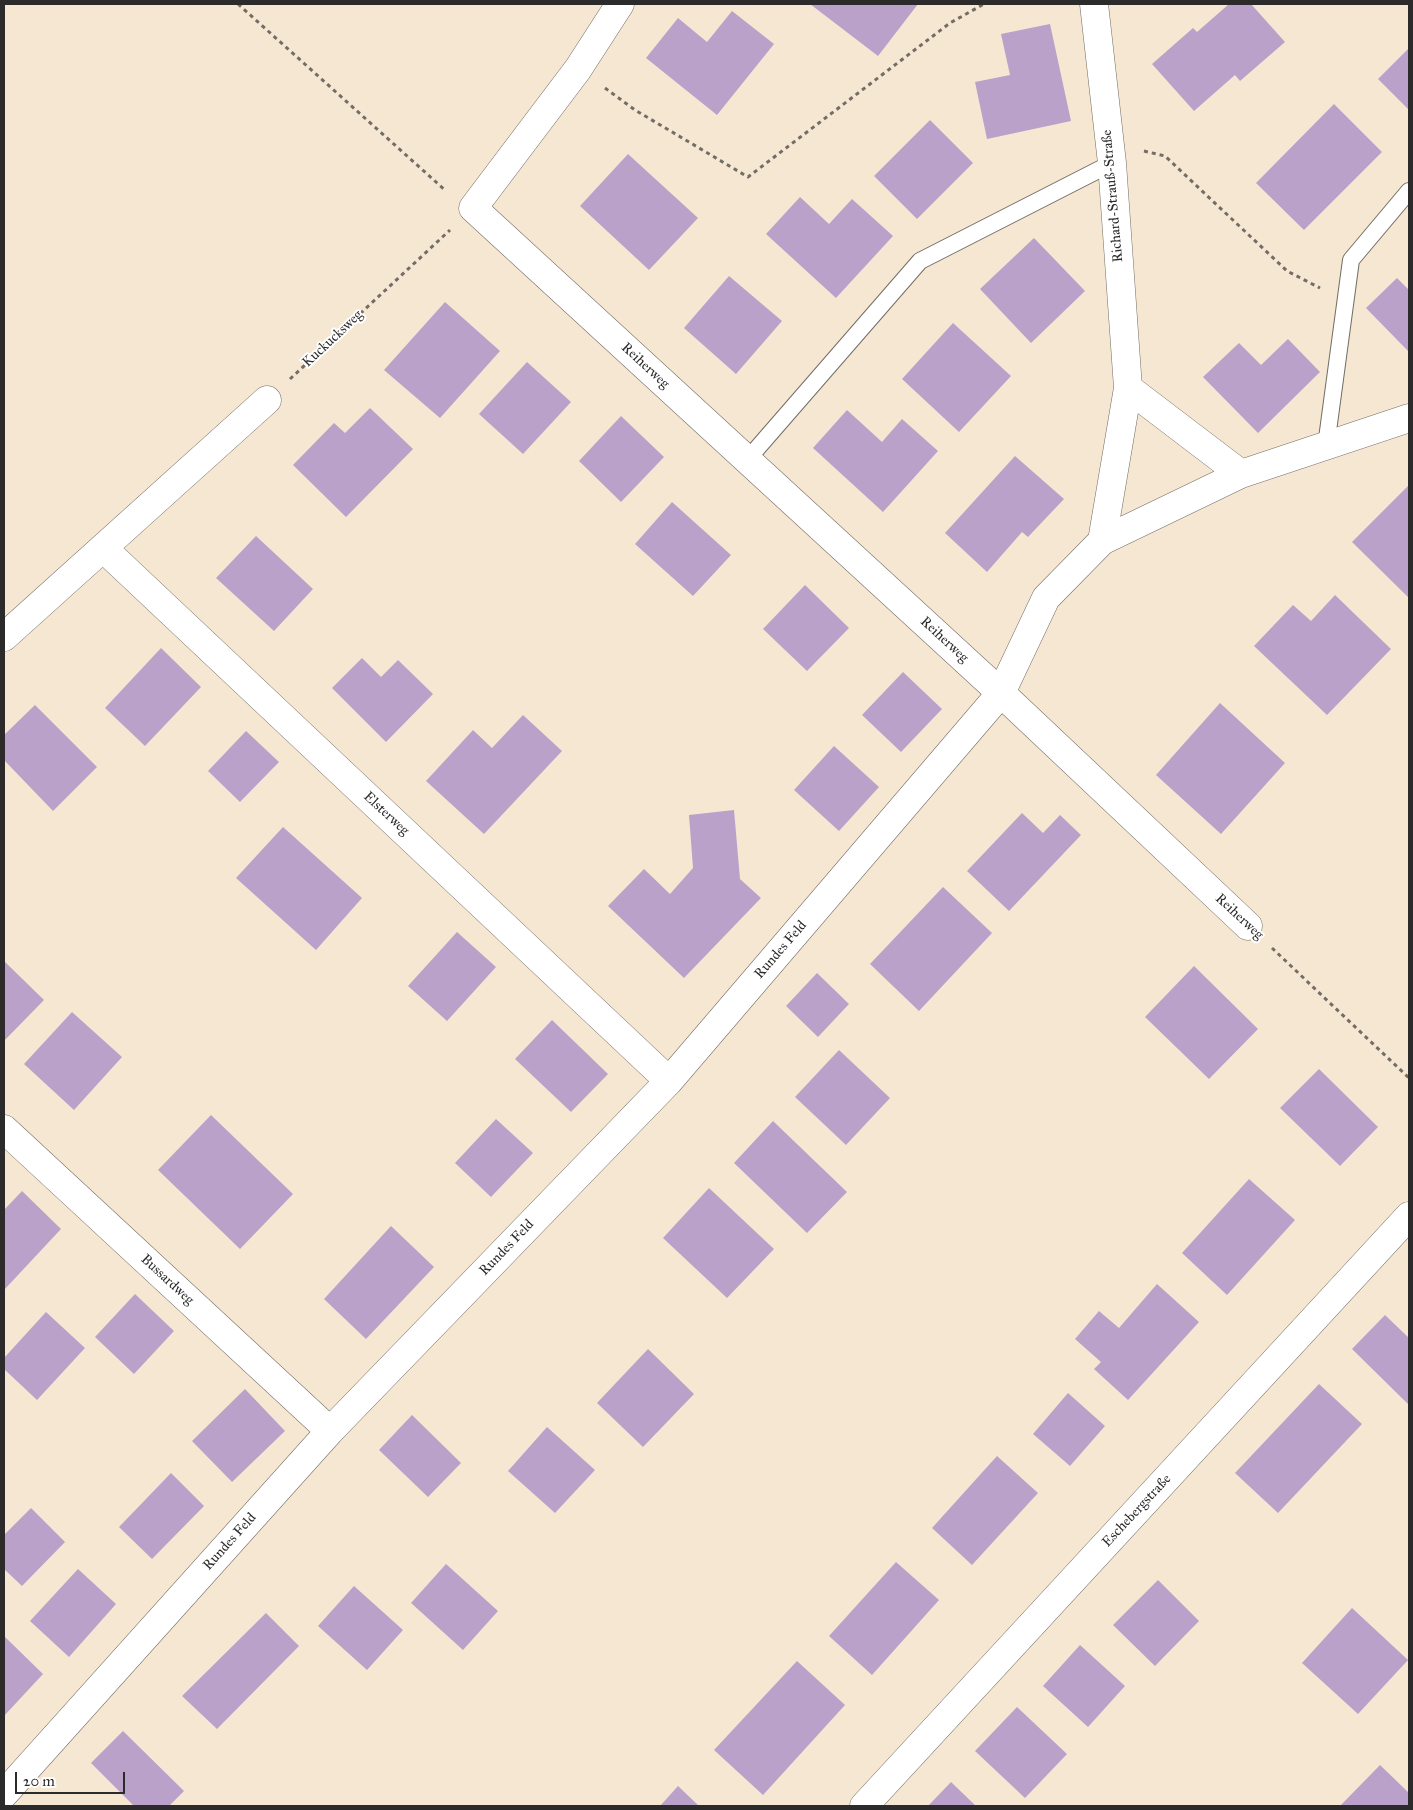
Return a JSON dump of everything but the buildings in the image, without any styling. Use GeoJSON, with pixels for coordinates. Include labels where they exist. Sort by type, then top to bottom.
{"type":"FeatureCollection","features":[{"type":"Feature","properties":{"kind":"street"},"geometry":{"type":"LineString","coordinates":[[473,208],[578,69],[620,4]]}},
{"type":"Feature","properties":{"kind":"street","name":"Richard-Strauß-Straße"},"geometry":{"type":"LineString","coordinates":[[1094,4],[1110,153],[1128,388],[1102,541]]}},
{"type":"Feature","properties":{"kind":"street","name":"Reiherweg"},"geometry":{"type":"LineString","coordinates":[[473,208],[1001,693],[1248,926]]}},
{"type":"Feature","properties":{"kind":"street"},"geometry":{"type":"LineString","coordinates":[[1128,388],[1241,474]]}},
{"type":"Feature","properties":{"kind":"street"},"geometry":{"type":"LineString","coordinates":[[4,637],[268,400]]}},
{"type":"Feature","properties":{"kind":"street"},"geometry":{"type":"LineString","coordinates":[[1001,693],[1046,598],[1102,541],[1241,474],[1409,418]]}},
{"type":"Feature","properties":{"kind":"street","name":"Elsterweg"},"geometry":{"type":"LineString","coordinates":[[103,548],[669,1081]]}},
{"type":"Feature","properties":{"kind":"street","name":"Rundes Feld"},"geometry":{"type":"LineString","coordinates":[[4,1794],[330,1431],[669,1081],[1001,693]]}},
{"type":"Feature","properties":{"kind":"street","name":"Bussardweg"},"geometry":{"type":"LineString","coordinates":[[4,1129],[330,1431]]}},
{"type":"Feature","properties":{"kind":"street","name":"Eschebergstraße"},"geometry":{"type":"LineString","coordinates":[[864,1806],[1409,1216]]}},
{"type":"Feature","properties":{"kind":"lane"},"geometry":{"type":"LineString","coordinates":[[747,460],[920,261],[1110,153]]}},
{"type":"Feature","properties":{"kind":"lane"},"geometry":{"type":"LineString","coordinates":[[1326,446],[1351,260],[1409,190]]}},
{"type":"Feature","properties":{"kind":"path"},"geometry":{"type":"LineString","coordinates":[[238,4],[441,188],[473,208]]}},
{"type":"Feature","properties":{"kind":"path"},"geometry":{"type":"LineString","coordinates":[[578,69],[635,110],[748,177],[950,22],[984,4]]}},
{"type":"Feature","properties":{"kind":"path"},"geometry":{"type":"LineString","coordinates":[[1110,153],[1165,156],[1287,271],[1345,301]]}},
{"type":"Feature","properties":{"kind":"path","name":"Kuckucksweg"},"geometry":{"type":"LineString","coordinates":[[268,400],[473,208]]}},
{"type":"Feature","properties":{"kind":"path","name":"Reiherweg"},"geometry":{"type":"LineString","coordinates":[[1248,926],[1409,1078]]}}]}
